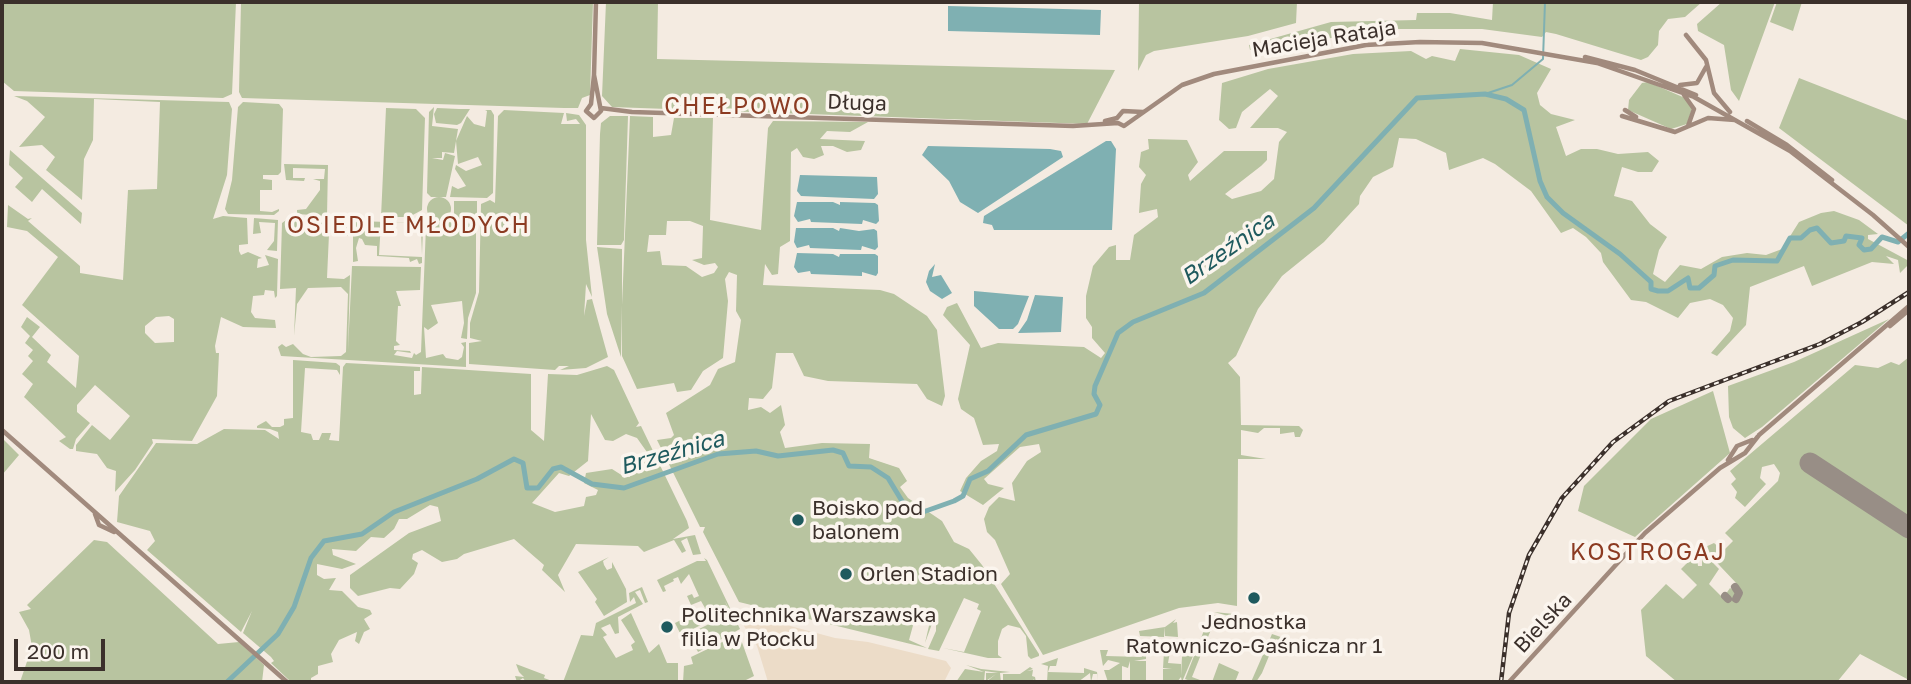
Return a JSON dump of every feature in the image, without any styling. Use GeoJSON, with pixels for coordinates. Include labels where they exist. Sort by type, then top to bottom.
{"type":"FeatureCollection","features":[{"type":"Feature","properties":{"kind":"main road"},"geometry":{"type":"LineString","coordinates":[[594,75],[601,109],[596,118],[588,116],[586,109],[591,104],[594,75],[596,2]]}},
{"type":"Feature","properties":{"kind":"main road"},"geometry":{"type":"LineString","coordinates":[[1686,35],[1706,63],[1712,89],[1730,112]]}},
{"type":"Feature","properties":{"kind":"main road"},"geometry":{"type":"LineString","coordinates":[[1680,40],[1695,47]]}},
{"type":"Feature","properties":{"kind":"main road","name":"Macieja Rataja"},"geometry":{"type":"LineString","coordinates":[[1131,122],[1173,91],[1201,77],[1323,51],[1420,42],[1517,47],[1633,72],[1670,83],[1730,112],[1809,160],[1909,247]]}},
{"type":"Feature","properties":{"kind":"main road"},"geometry":{"type":"LineString","coordinates":[[1670,83],[1688,86],[1697,83],[1703,76],[1706,63]]}},
{"type":"Feature","properties":{"kind":"main road","name":"Macieja Rataja"},"geometry":{"type":"LineString","coordinates":[[1659,81],[1761,133],[1807,164],[1873,215]]}},
{"type":"Feature","properties":{"kind":"main road"},"geometry":{"type":"LineString","coordinates":[[1674,89],[1687,97],[1694,109],[1692,121],[1681,131]]}},
{"type":"Feature","properties":{"kind":"main road"},"geometry":{"type":"LineString","coordinates":[[591,104],[601,109]]}},
{"type":"Feature","properties":{"kind":"main road","name":"Długa"},"geometry":{"type":"LineString","coordinates":[[601,109],[1084,127],[1117,120]]}},
{"type":"Feature","properties":{"kind":"main road"},"geometry":{"type":"LineString","coordinates":[[1625,110],[1639,120]]}},
{"type":"Feature","properties":{"kind":"main road","name":"Macieja Rataja"},"geometry":{"type":"LineString","coordinates":[[1117,120],[1123,111],[1130,114],[1149,111]]}},
{"type":"Feature","properties":{"kind":"main road"},"geometry":{"type":"LineString","coordinates":[[1117,120],[1124,126],[1131,122],[1130,114]]}},
{"type":"Feature","properties":{"kind":"main road"},"geometry":{"type":"LineString","coordinates":[[1622,116],[1670,132],[1681,131],[1702,120],[1723,117],[1761,133]]}},
{"type":"Feature","properties":{"kind":"main road","name":"Bielska"},"geometry":{"type":"LineString","coordinates":[[1509,682],[1645,533],[1720,468],[1738,444],[1744,444],[1759,435],[1909,308]]}},
{"type":"Feature","properties":{"kind":"main road"},"geometry":{"type":"LineString","coordinates":[[2,432],[287,682]]}},
{"type":"Feature","properties":{"kind":"main road","name":"Bielska"},"geometry":{"type":"LineString","coordinates":[[1720,468],[1742,455],[1759,435]]}},
{"type":"Feature","properties":{"kind":"main road"},"geometry":{"type":"LineString","coordinates":[[1744,444],[1747,450]]}},
{"type":"Feature","properties":{"kind":"main road"},"geometry":{"type":"LineString","coordinates":[[1736,450],[1742,455]]}},
{"type":"Feature","properties":{"kind":"green space"},"geometry":{"type":"Polygon","coordinates":[[[2,2],[236,2],[232,94],[223,98],[14,91],[2,81],[2,2]]]}},
{"type":"Feature","properties":{"kind":"green space"},"geometry":{"type":"Polygon","coordinates":[[[241,2],[593,2],[590,95],[582,98],[578,108],[242,98],[239,92],[241,2]]]}},
{"type":"Feature","properties":{"kind":"green space"},"geometry":{"type":"Polygon","coordinates":[[[606,2],[658,2],[657,59],[1115,70],[1087,124],[612,107],[602,96],[606,2]]]}},
{"type":"Feature","properties":{"kind":"green space"},"geometry":{"type":"Polygon","coordinates":[[[1139,2],[1297,2],[1296,23],[1248,36],[1154,51],[1146,55],[1138,71],[1139,2]]]}},
{"type":"Feature","properties":{"kind":"green space"},"geometry":{"type":"Polygon","coordinates":[[[1493,2],[1702,2],[1685,17],[1668,19],[1659,31],[1658,45],[1648,57],[1641,60],[1546,32],[1542,37],[1482,29],[1392,29],[1250,50],[1249,45],[1331,22],[1416,20],[1417,13],[1450,13],[1492,20],[1493,2]]]}},
{"type":"Feature","properties":{"kind":"green space"},"geometry":{"type":"Polygon","coordinates":[[[1722,2],[1775,2],[1739,101],[1731,90],[1724,45],[1698,31],[1697,24],[1722,2]]]}},
{"type":"Feature","properties":{"kind":"green space"},"geometry":{"type":"Polygon","coordinates":[[[1777,2],[1802,2],[1793,31],[1770,22],[1777,2]]]}},
{"type":"Feature","properties":{"kind":"green space"},"geometry":{"type":"Polygon","coordinates":[[[1460,49],[1519,55],[1551,69],[1537,93],[1540,105],[1551,114],[1575,120],[1556,127],[1566,156],[1581,149],[1597,149],[1618,154],[1648,152],[1659,161],[1652,172],[1638,172],[1622,167],[1614,196],[1632,201],[1650,224],[1667,237],[1659,250],[1653,274],[1665,282],[1680,265],[1701,269],[1722,257],[1747,253],[1766,255],[1782,249],[1799,222],[1834,211],[1859,220],[1878,234],[1868,235],[1868,239],[1909,261],[1909,264],[1900,273],[1898,260],[1886,256],[1894,264],[1872,262],[1812,286],[1804,266],[1750,287],[1746,325],[1717,356],[1711,353],[1730,331],[1733,318],[1723,305],[1710,299],[1690,303],[1678,318],[1646,302],[1631,300],[1603,262],[1601,253],[1586,237],[1573,228],[1561,233],[1531,191],[1495,164],[1483,158],[1449,170],[1446,153],[1416,139],[1399,138],[1393,167],[1373,177],[1360,196],[1359,204],[1324,242],[1282,276],[1258,309],[1236,356],[1228,363],[1240,377],[1241,425],[1299,426],[1303,430],[1300,437],[1295,437],[1294,432],[1280,434],[1280,428],[1264,428],[1258,433],[1241,430],[1241,455],[1266,459],[1238,459],[1237,606],[1218,603],[1179,608],[1043,655],[1001,584],[1010,574],[995,540],[987,532],[984,519],[989,507],[999,497],[1015,501],[1012,483],[1027,461],[1041,452],[1039,444],[1020,447],[984,479],[988,484],[1004,488],[983,505],[960,491],[966,478],[981,461],[997,451],[999,444],[983,445],[974,418],[961,409],[958,399],[970,345],[943,315],[947,307],[957,303],[981,348],[998,343],[1084,347],[1101,358],[1105,353],[1092,338],[1092,327],[1086,318],[1086,296],[1093,266],[1109,247],[1116,245],[1116,260],[1130,260],[1134,235],[1158,217],[1157,209],[1139,213],[1141,184],[1146,175],[1139,167],[1141,152],[1149,149],[1148,139],[1187,140],[1198,162],[1188,175],[1190,181],[1224,151],[1267,151],[1267,160],[1225,194],[1232,199],[1261,191],[1274,179],[1279,142],[1287,132],[1278,128],[1250,128],[1278,96],[1270,89],[1242,112],[1236,128],[1229,129],[1219,120],[1222,83],[1268,69],[1353,54],[1411,51],[1426,59],[1432,56],[1455,61],[1460,49]]]}},
{"type":"Feature","properties":{"kind":"green space"},"geometry":{"type":"Polygon","coordinates":[[[1799,78],[1909,121],[1909,226],[1779,128],[1799,78]]]}},
{"type":"Feature","properties":{"kind":"green space"},"geometry":{"type":"Polygon","coordinates":[[[1648,82],[1685,98],[1692,109],[1687,124],[1671,129],[1628,110],[1629,100],[1642,83],[1648,82]]]}},
{"type":"Feature","properties":{"kind":"green space"},"geometry":{"type":"Polygon","coordinates":[[[14,96],[229,102],[232,109],[227,175],[213,219],[223,216],[247,218],[248,244],[239,245],[239,251],[241,255],[248,252],[262,258],[258,259],[257,268],[269,265],[265,255],[278,259],[277,296],[275,298],[274,291],[265,290],[264,295],[253,296],[251,312],[255,318],[275,320],[276,328],[243,327],[221,317],[215,346],[216,353],[219,353],[217,396],[192,441],[152,439],[153,443],[135,470],[115,492],[116,471],[107,468],[97,454],[76,451],[76,445],[92,425],[110,440],[130,416],[95,385],[77,405],[77,412],[90,423],[76,439],[73,449],[70,449],[59,441],[66,437],[24,397],[33,384],[22,374],[33,361],[28,356],[33,350],[25,343],[30,336],[21,327],[27,317],[40,327],[32,337],[51,355],[47,362],[76,388],[79,356],[22,305],[58,257],[27,231],[7,227],[8,205],[28,219],[32,218],[28,221],[80,266],[80,273],[123,280],[128,190],[157,189],[160,102],[94,99],[93,140],[84,159],[82,200],[46,170],[55,157],[42,145],[19,147],[45,117],[27,101],[14,96]],[[169,316],[156,317],[145,326],[145,333],[155,343],[174,342],[174,319],[169,316]]]}},
{"type":"Feature","properties":{"kind":"green space"},"geometry":{"type":"Polygon","coordinates":[[[243,102],[279,104],[283,109],[281,172],[278,175],[263,175],[263,179],[272,180],[272,190],[260,190],[260,211],[272,212],[279,209],[274,215],[228,214],[225,209],[232,180],[238,107],[243,102]]]}},
{"type":"Feature","properties":{"kind":"green space"},"geometry":{"type":"Polygon","coordinates":[[[434,107],[432,126],[458,129],[454,153],[442,152],[442,158],[432,158],[443,160],[445,153],[455,156],[446,197],[431,197],[427,193],[429,112],[434,107]]]}},
{"type":"Feature","properties":{"kind":"green space"},"geometry":{"type":"Polygon","coordinates":[[[386,108],[416,109],[425,118],[422,210],[409,217],[381,217],[386,108]]]}},
{"type":"Feature","properties":{"kind":"green space"},"geometry":{"type":"Polygon","coordinates":[[[437,108],[470,109],[457,125],[436,123],[434,114],[437,108]]]}},
{"type":"Feature","properties":{"kind":"green space"},"geometry":{"type":"Polygon","coordinates":[[[485,110],[491,110],[494,115],[493,193],[487,198],[450,197],[452,186],[458,189],[466,186],[455,169],[456,165],[466,171],[482,165],[478,157],[458,164],[456,141],[467,116],[474,124],[485,127],[485,110]]]}},
{"type":"Feature","properties":{"kind":"green space"},"geometry":{"type":"Polygon","coordinates":[[[504,110],[564,113],[561,124],[580,124],[576,119],[567,121],[566,113],[579,115],[586,125],[586,240],[592,297],[586,284],[584,316],[587,300],[592,299],[608,357],[586,368],[560,370],[569,366],[559,366],[555,370],[469,364],[469,343],[482,341],[470,338],[470,323],[479,292],[481,204],[490,200],[495,203],[498,116],[504,110]]]}},
{"type":"Feature","properties":{"kind":"green space"},"geometry":{"type":"Polygon","coordinates":[[[610,116],[628,116],[624,240],[621,245],[597,245],[601,123],[610,116]]]}},
{"type":"Feature","properties":{"kind":"green space"},"geometry":{"type":"Polygon","coordinates":[[[630,116],[653,117],[653,137],[671,135],[674,118],[713,118],[710,220],[761,230],[768,128],[773,121],[868,122],[850,132],[827,131],[820,139],[865,141],[861,150],[847,152],[833,146],[821,146],[824,155],[814,159],[803,157],[797,148],[791,152],[790,241],[780,247],[778,274],[772,275],[765,264],[763,285],[880,290],[894,294],[927,316],[937,330],[945,396],[942,406],[927,399],[917,384],[828,381],[804,376],[793,353],[776,353],[772,388],[763,399],[749,398],[748,410],[761,407],[770,413],[781,405],[785,425],[780,432],[785,448],[822,443],[870,444],[869,458],[899,468],[907,481],[900,487],[908,498],[942,521],[954,542],[969,549],[982,565],[1039,656],[1031,659],[1028,656],[1026,636],[1020,628],[1008,625],[1002,629],[998,641],[998,655],[1002,658],[988,658],[943,648],[964,652],[981,611],[977,609],[979,604],[964,598],[939,651],[928,649],[936,631],[936,622],[933,621],[925,643],[931,617],[927,613],[917,611],[909,640],[927,648],[739,602],[703,532],[705,527],[700,527],[657,440],[674,435],[666,413],[710,385],[718,369],[735,362],[741,320],[736,311],[737,275],[729,272],[725,279],[728,301],[723,358],[703,371],[691,390],[677,392],[674,383],[637,389],[622,356],[630,116]],[[667,221],[666,235],[649,235],[647,252],[660,251],[662,265],[686,266],[702,277],[714,273],[718,267],[715,263],[704,265],[692,260],[702,258],[703,226],[690,221],[667,221]]]}},
{"type":"Feature","properties":{"kind":"green space"},"geometry":{"type":"Polygon","coordinates":[[[10,150],[82,213],[81,224],[42,189],[32,202],[15,187],[23,178],[9,165],[10,150]]]}},
{"type":"Feature","properties":{"kind":"green space"},"geometry":{"type":"Polygon","coordinates":[[[284,164],[328,165],[327,216],[297,214],[297,210],[306,209],[320,190],[320,181],[313,179],[324,179],[325,169],[293,168],[293,178],[305,178],[304,181],[286,180],[284,164]]]}},
{"type":"Feature","properties":{"kind":"green space"},"geometry":{"type":"Polygon","coordinates":[[[439,197],[448,200],[451,209],[448,218],[439,221],[430,218],[427,209],[430,200],[439,197]]]}},
{"type":"Feature","properties":{"kind":"green space"},"geometry":{"type":"Polygon","coordinates":[[[454,201],[477,201],[477,218],[454,220],[454,201]]]}},
{"type":"Feature","properties":{"kind":"green space"},"geometry":{"type":"Polygon","coordinates":[[[254,218],[278,220],[277,251],[267,250],[274,241],[275,223],[259,222],[261,233],[253,234],[254,218]]]}},
{"type":"Feature","properties":{"kind":"green space"},"geometry":{"type":"Polygon","coordinates":[[[289,218],[344,220],[351,224],[349,236],[329,234],[327,278],[344,279],[350,275],[348,350],[352,266],[421,267],[420,290],[396,291],[401,306],[398,306],[396,341],[400,345],[394,346],[394,350],[411,353],[397,351],[394,355],[412,358],[414,353],[416,355],[421,352],[426,226],[431,221],[476,224],[476,293],[468,318],[467,339],[461,338],[464,323],[462,301],[431,305],[438,323],[428,330],[424,327],[426,358],[443,354],[446,358],[458,360],[462,357],[464,347],[461,343],[466,342],[466,367],[281,356],[278,347],[282,344],[286,347],[293,344],[303,354],[311,357],[341,356],[346,352],[348,294],[341,287],[308,288],[297,304],[294,336],[296,288],[280,289],[282,223],[289,218]]]}},
{"type":"Feature","properties":{"kind":"green space"},"geometry":{"type":"Polygon","coordinates":[[[356,221],[419,223],[423,228],[422,255],[421,230],[414,223],[381,222],[379,255],[422,257],[422,263],[419,264],[417,259],[410,262],[409,258],[377,256],[377,246],[365,245],[359,238],[356,248],[358,261],[353,262],[353,225],[356,221]]]}},
{"type":"Feature","properties":{"kind":"green space"},"geometry":{"type":"Polygon","coordinates":[[[597,247],[622,249],[621,357],[607,314],[597,247]]]}},
{"type":"Feature","properties":{"kind":"green space"},"geometry":{"type":"Polygon","coordinates":[[[1889,319],[1762,427],[1745,438],[1733,428],[1729,417],[1728,386],[1794,362],[1889,319]]]}},
{"type":"Feature","properties":{"kind":"green space"},"geometry":{"type":"Polygon","coordinates":[[[1909,357],[1909,680],[1860,654],[1837,682],[1677,682],[1646,656],[1641,610],[1666,584],[1683,599],[1697,585],[1681,569],[1693,557],[1697,558],[1698,566],[1702,566],[1702,552],[1719,569],[1709,584],[1723,598],[1730,588],[1733,590],[1738,585],[1703,548],[1714,543],[1723,551],[1733,541],[1725,533],[1778,481],[1780,473],[1774,464],[1762,467],[1760,478],[1766,484],[1745,507],[1735,498],[1737,492],[1731,484],[1736,479],[1730,471],[1855,365],[1878,368],[1891,362],[1899,365],[1909,357]]]}},
{"type":"Feature","properties":{"kind":"green space"},"geometry":{"type":"Polygon","coordinates":[[[293,360],[336,363],[340,366],[340,375],[337,370],[305,368],[301,432],[311,434],[313,440],[319,440],[322,433],[331,433],[329,440],[339,441],[343,367],[346,363],[420,367],[420,371],[414,371],[414,395],[421,394],[422,367],[531,374],[531,430],[544,441],[548,374],[577,375],[607,366],[614,370],[639,423],[636,427],[641,426],[687,521],[689,528],[673,539],[695,535],[701,554],[693,555],[687,538],[681,541],[686,551],[682,553],[674,540],[644,552],[638,546],[576,544],[558,575],[565,592],[542,570],[544,565],[514,539],[442,562],[422,550],[413,554],[412,559],[418,563],[414,574],[400,589],[390,588],[358,596],[350,588],[350,575],[409,533],[441,521],[438,507],[430,505],[407,519],[399,519],[394,529],[384,538],[371,537],[356,551],[332,549],[333,555],[356,564],[342,569],[317,564],[317,575],[324,579],[336,578],[329,590],[342,591],[358,607],[370,610],[372,614],[364,619],[370,629],[364,632],[359,644],[355,641],[357,632],[339,640],[331,654],[333,662],[318,666],[318,674],[311,678],[311,682],[290,681],[271,663],[274,661],[271,657],[243,633],[252,611],[241,632],[147,550],[155,541],[150,531],[117,522],[119,496],[156,443],[197,444],[224,429],[265,430],[279,439],[278,432],[257,426],[266,421],[272,427],[280,427],[284,425],[284,419],[293,418],[293,360]],[[591,414],[588,461],[569,476],[559,473],[532,503],[555,512],[584,506],[586,497],[596,495],[598,490],[584,483],[586,473],[612,469],[630,477],[628,470],[633,464],[647,462],[649,455],[637,438],[626,434],[613,441],[605,440],[591,414]]]}},
{"type":"Feature","properties":{"kind":"green space"},"geometry":{"type":"Polygon","coordinates":[[[1713,391],[1730,453],[1635,537],[1578,511],[1584,486],[1651,419],[1713,391]]]}},
{"type":"Feature","properties":{"kind":"green space"},"geometry":{"type":"Polygon","coordinates":[[[2,438],[19,455],[2,475],[2,438]]]}},
{"type":"Feature","properties":{"kind":"green space"},"geometry":{"type":"Polygon","coordinates":[[[94,540],[107,542],[218,644],[239,642],[264,665],[262,682],[20,682],[32,647],[29,630],[19,612],[31,609],[27,605],[94,540]]]}},
{"type":"Feature","properties":{"kind":"green space"},"geometry":{"type":"Polygon","coordinates":[[[609,557],[603,561],[604,565],[607,570],[612,568],[612,562],[626,589],[627,602],[604,616],[595,602],[597,599],[578,572],[609,557]]]}},
{"type":"Feature","properties":{"kind":"green space"},"geometry":{"type":"Polygon","coordinates":[[[704,558],[707,560],[740,629],[698,652],[689,634],[731,613],[725,601],[729,611],[681,635],[675,623],[705,608],[701,601],[691,605],[687,596],[699,596],[689,574],[681,584],[678,577],[673,579],[674,581],[664,586],[666,591],[663,592],[657,580],[697,561],[706,561],[704,558]]]}},
{"type":"Feature","properties":{"kind":"green space"},"geometry":{"type":"Polygon","coordinates":[[[642,587],[648,602],[645,603],[640,590],[635,592],[643,604],[618,617],[619,633],[615,634],[610,624],[601,628],[607,635],[603,637],[616,658],[633,650],[631,645],[635,642],[621,620],[631,613],[649,653],[659,644],[667,663],[678,663],[678,682],[563,682],[581,635],[593,636],[596,623],[636,603],[634,597],[630,602],[629,593],[642,587]]]}},
{"type":"Feature","properties":{"kind":"green space"},"geometry":{"type":"Polygon","coordinates":[[[1214,612],[1234,614],[1235,618],[1216,617],[1192,677],[1200,680],[1193,682],[1185,679],[1210,615],[1232,617],[1214,612]]]}},
{"type":"Feature","properties":{"kind":"green space"},"geometry":{"type":"Polygon","coordinates":[[[1176,619],[1173,623],[1177,622],[1178,637],[1165,636],[1165,627],[1176,619]]]}},
{"type":"Feature","properties":{"kind":"green space"},"geometry":{"type":"Polygon","coordinates":[[[1165,627],[1164,637],[1140,636],[1139,631],[1165,627]]]}},
{"type":"Feature","properties":{"kind":"green space"},"geometry":{"type":"Polygon","coordinates":[[[739,634],[754,676],[742,682],[683,682],[684,666],[693,664],[691,657],[739,634]]]}},
{"type":"Feature","properties":{"kind":"green space"},"geometry":{"type":"Polygon","coordinates":[[[1272,634],[1304,645],[1303,648],[1276,639],[1262,673],[1256,682],[1251,682],[1272,634]]]}},
{"type":"Feature","properties":{"kind":"green space"},"geometry":{"type":"Polygon","coordinates":[[[1198,639],[1182,682],[1181,677],[1177,682],[1163,682],[1163,669],[1172,669],[1163,668],[1164,652],[1170,652],[1168,663],[1181,664],[1181,676],[1182,657],[1187,651],[1190,655],[1198,639]]]}},
{"type":"Feature","properties":{"kind":"green space"},"geometry":{"type":"Polygon","coordinates":[[[1100,650],[1108,650],[1106,656],[1142,657],[1140,651],[1146,651],[1146,659],[1134,661],[1146,661],[1146,682],[1130,682],[1130,661],[1128,668],[1122,666],[1122,682],[1108,682],[1104,670],[1120,663],[1108,660],[1103,666],[1100,650]]]}},
{"type":"Feature","properties":{"kind":"green space"},"geometry":{"type":"Polygon","coordinates":[[[1058,658],[1056,666],[1050,666],[1048,672],[1084,673],[1084,668],[1097,672],[1098,681],[1097,674],[1093,674],[1091,682],[1090,673],[1078,682],[1047,682],[1048,666],[1041,664],[1058,658]]]}},
{"type":"Feature","properties":{"kind":"green space"},"geometry":{"type":"Polygon","coordinates":[[[1219,663],[1239,672],[1235,682],[1212,682],[1219,663]]]}},
{"type":"Feature","properties":{"kind":"green space"},"geometry":{"type":"Polygon","coordinates":[[[516,664],[545,675],[544,678],[555,682],[526,682],[523,678],[517,682],[515,676],[524,677],[516,664]]]}},
{"type":"Feature","properties":{"kind":"green space"},"geometry":{"type":"Polygon","coordinates":[[[966,665],[1010,672],[1000,673],[1001,682],[986,682],[996,674],[986,681],[986,673],[998,673],[985,671],[984,682],[956,682],[965,669],[984,672],[966,665]]]}},
{"type":"Feature","properties":{"kind":"green space"},"geometry":{"type":"Polygon","coordinates":[[[1030,667],[1033,669],[1027,671],[1033,670],[1032,676],[1036,682],[1033,679],[1034,682],[1003,682],[1003,674],[1020,674],[1030,667]]]}},
{"type":"Feature","properties":{"kind":"shaded area"},"geometry":{"type":"Polygon","coordinates":[[[748,618],[764,619],[835,638],[868,642],[946,661],[951,668],[944,682],[768,682],[757,646],[744,626],[748,618]]]}},
{"type":"Feature","properties":{"kind":"water"},"geometry":{"type":"Polygon","coordinates":[[[948,6],[1101,10],[1100,35],[948,31],[948,6]]]}},
{"type":"Feature","properties":{"kind":"water"},"geometry":{"type":"Polygon","coordinates":[[[1106,141],[1111,141],[1116,149],[1112,230],[994,230],[992,225],[983,223],[984,216],[1106,141]]]}},
{"type":"Feature","properties":{"kind":"water"},"geometry":{"type":"Polygon","coordinates":[[[928,146],[1050,149],[1061,151],[1063,157],[978,213],[960,202],[949,181],[922,155],[928,146]]]}},
{"type":"Feature","properties":{"kind":"water"},"geometry":{"type":"Polygon","coordinates":[[[800,175],[877,177],[878,194],[874,199],[801,196],[797,191],[800,175]]]}},
{"type":"Feature","properties":{"kind":"water"},"geometry":{"type":"Polygon","coordinates":[[[797,202],[833,202],[840,205],[840,202],[875,203],[878,205],[879,221],[876,224],[863,220],[862,224],[811,222],[810,219],[798,222],[794,216],[797,202]]]}},
{"type":"Feature","properties":{"kind":"water"},"geometry":{"type":"Polygon","coordinates":[[[796,228],[833,228],[839,231],[840,228],[859,231],[874,229],[877,231],[878,247],[875,250],[862,246],[861,250],[810,248],[809,245],[797,248],[794,242],[796,228]]]}},
{"type":"Feature","properties":{"kind":"water"},"geometry":{"type":"Polygon","coordinates":[[[797,253],[833,254],[839,257],[840,254],[875,254],[878,256],[878,273],[876,276],[862,272],[862,276],[811,274],[810,271],[798,273],[794,267],[797,253]]]}},
{"type":"Feature","properties":{"kind":"water"},"geometry":{"type":"Polygon","coordinates":[[[935,264],[932,277],[941,275],[952,293],[942,299],[930,291],[926,282],[929,271],[935,264]]]}},
{"type":"Feature","properties":{"kind":"water"},"geometry":{"type":"Polygon","coordinates":[[[974,291],[1029,296],[1018,324],[1013,329],[999,329],[974,306],[974,291]]]}},
{"type":"Feature","properties":{"kind":"water"},"geometry":{"type":"Polygon","coordinates":[[[1035,295],[1063,297],[1061,332],[1018,333],[1027,320],[1035,295]]]}},
{"type":"Feature","properties":{"kind":"waterway"},"geometry":{"type":"LineString","coordinates":[[1485,94],[1512,85],[1543,59],[1545,2]]}},
{"type":"Feature","properties":{"kind":"waterway","name":"Brzeźnica"},"geometry":{"type":"LineString","coordinates":[[227,682],[278,634],[294,607],[311,558],[324,541],[362,534],[394,512],[477,479],[514,459],[523,463],[527,488],[538,488],[553,469],[561,467],[592,484],[624,488],[718,454],[756,451],[778,456],[833,450],[843,453],[849,466],[871,467],[888,478],[908,511],[923,512],[954,501],[963,496],[970,479],[988,471],[1026,435],[1096,414],[1100,405],[1094,394],[1095,386],[1118,333],[1133,322],[1204,293],[1314,208],[1417,98],[1485,94],[1506,99],[1524,110],[1540,181],[1547,197],[1563,213],[1620,254],[1651,282],[1651,289],[1658,291],[1668,291],[1688,278],[1690,288],[1699,288],[1714,275],[1715,266],[1733,260],[1777,261],[1790,238],[1801,238],[1817,228],[1831,243],[1844,241],[1846,236],[1862,238],[1859,245],[1864,250],[1871,249],[1882,237],[1898,242],[1909,233]]}},
{"type":"Feature","properties":{"kind":"taxiway"},"geometry":{"type":"LineString","coordinates":[[1735,587],[1739,593],[1736,599]]}},
{"type":"Feature","properties":{"kind":"taxiway"},"geometry":{"type":"LineString","coordinates":[[1725,596],[1728,599]]}},
{"type":"Feature","properties":{"kind":"runway"},"geometry":{"type":"LineString","coordinates":[[1810,463],[1909,528]]}},
{"type":"Feature","properties":{"kind":"railway"},"geometry":{"type":"LineString","coordinates":[[1501,682],[1509,613],[1529,555],[1562,498],[1613,442],[1669,401],[1820,344],[1862,322],[1909,292]]}},
{"type":"Feature","properties":{"kind":"place","name":"Boisko pod balonem"},"geometry":{"type":"Point","coordinates":[798,520]}},
{"type":"Feature","properties":{"kind":"place","name":"Orlen Stadion"},"geometry":{"type":"Point","coordinates":[846,574]}},
{"type":"Feature","properties":{"kind":"place","name":"Jednostka Ratowniczo-Gaśnicza nr 1"},"geometry":{"type":"Point","coordinates":[1254,598]}},
{"type":"Feature","properties":{"kind":"place","name":"Politechnika Warszawska filia w Płocku"},"geometry":{"type":"Point","coordinates":[667,627]}},
{"type":"Feature","properties":{"kind":"district","name":"CHEŁPOWO"},"geometry":{"type":"Point","coordinates":[738,107]}},
{"type":"Feature","properties":{"kind":"district","name":"OSIEDLE MŁODYCH"},"geometry":{"type":"Point","coordinates":[409,226]}},
{"type":"Feature","properties":{"kind":"district","name":"KOSTROGAJ"},"geometry":{"type":"Point","coordinates":[1648,553]}}]}
